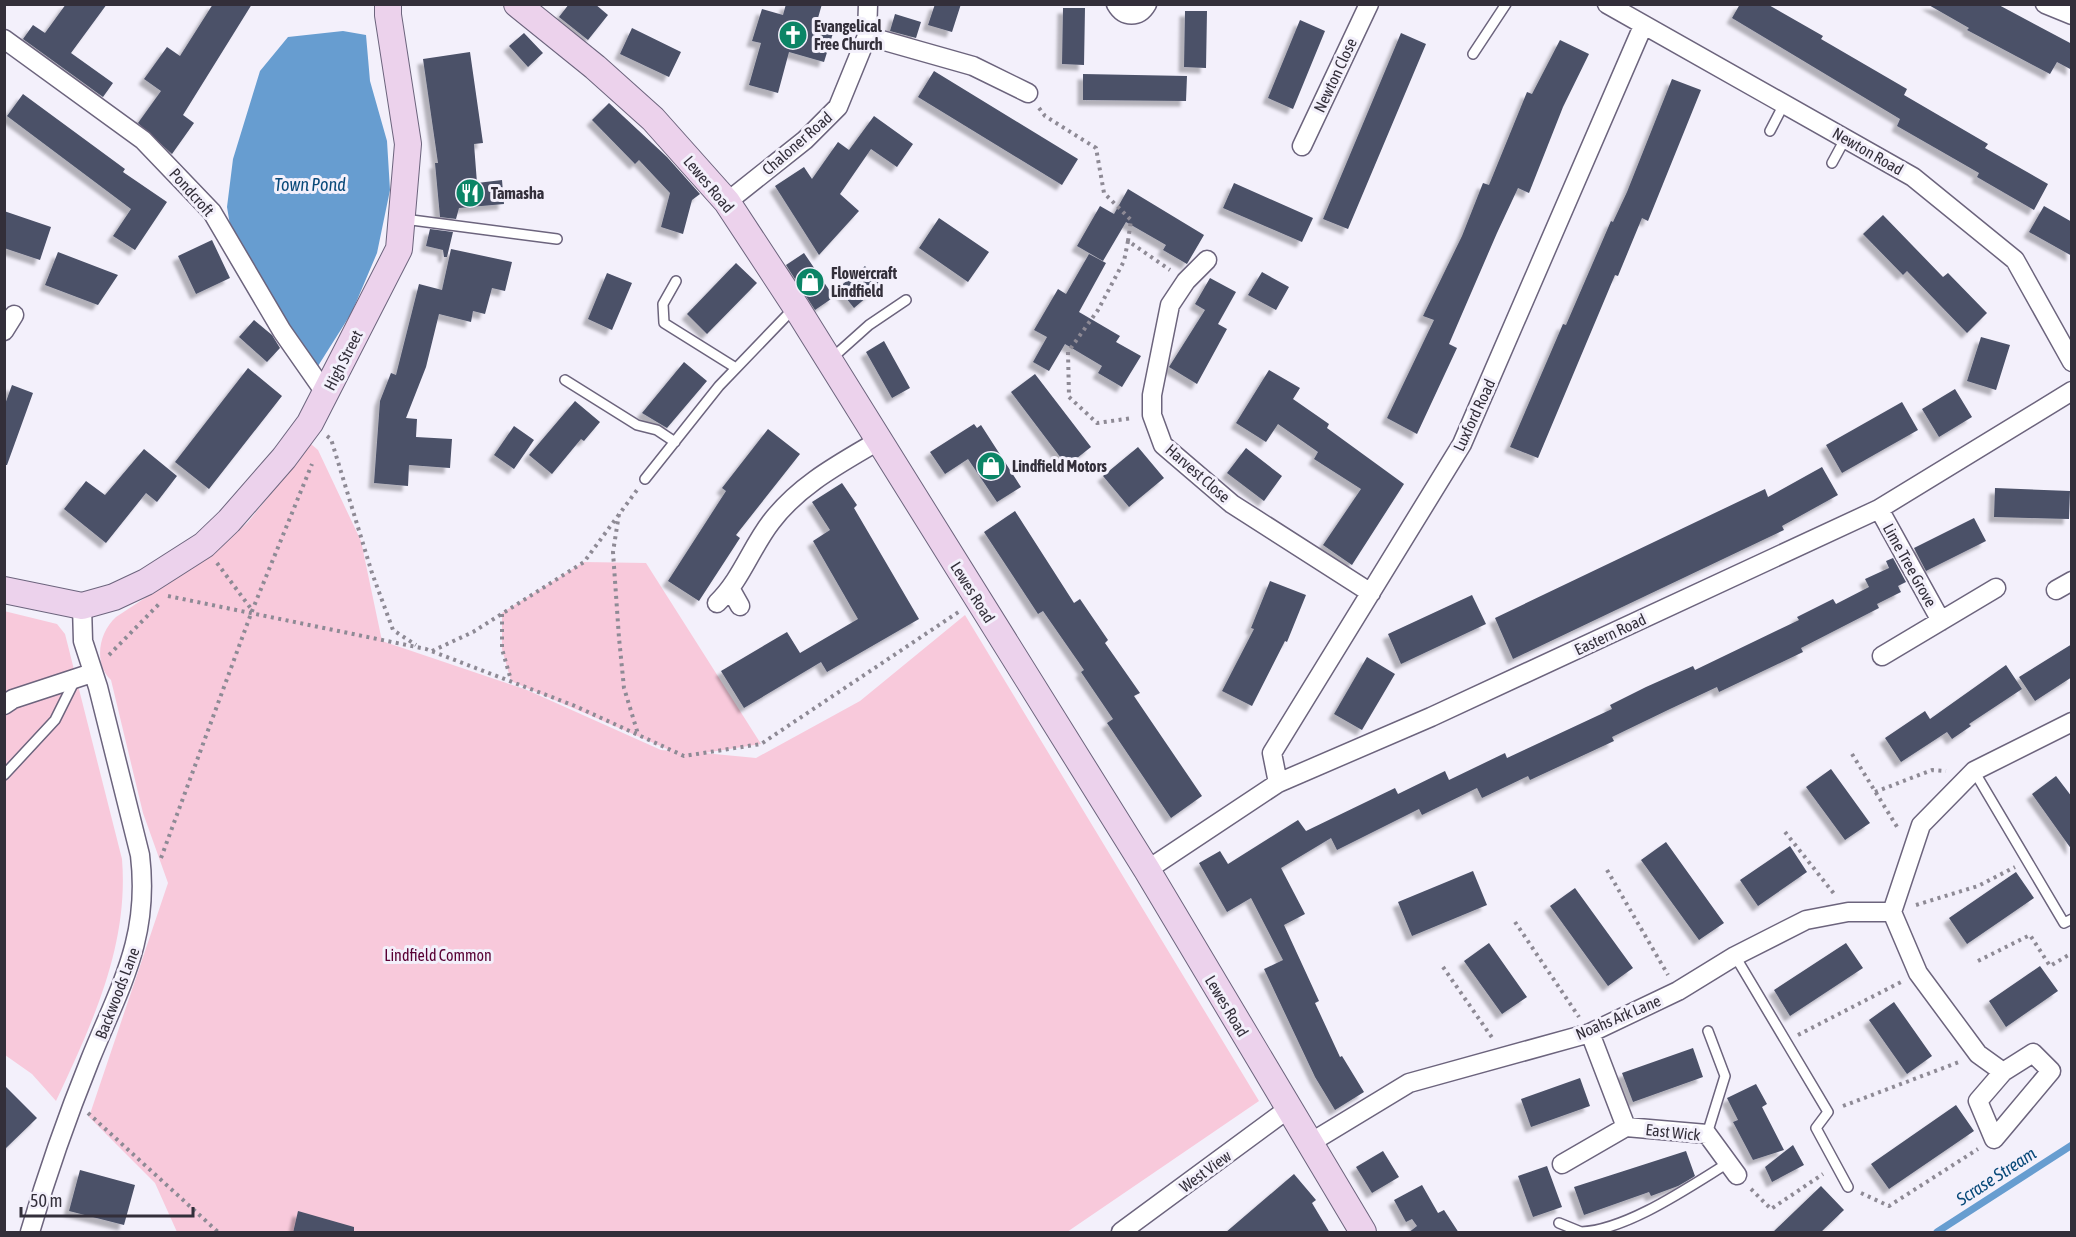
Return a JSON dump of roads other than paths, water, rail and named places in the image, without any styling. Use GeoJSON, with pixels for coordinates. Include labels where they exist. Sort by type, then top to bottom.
{"type":"FeatureCollection","features":[{"type":"Feature","properties":{"kind":"main road","name":"High Street"},"geometry":{"type":"LineString","coordinates":[[82,606],[114,597],[146,582],[204,544],[229,521],[284,458],[326,394],[399,249],[408,144],[388,4]]}},
{"type":"Feature","properties":{"kind":"main road","name":"Lewes Road"},"geometry":{"type":"LineString","coordinates":[[517,4],[595,67],[653,119],[727,202],[796,307],[1147,870],[1363,1233]]}},
{"type":"Feature","properties":{"kind":"main road"},"geometry":{"type":"LineString","coordinates":[[4,590],[82,606]]}},
{"type":"Feature","properties":{"kind":"street","name":"Chaloner Road"},"geometry":{"type":"LineString","coordinates":[[727,202],[805,140],[838,107],[867,36],[868,4]]}},
{"type":"Feature","properties":{"kind":"street"},"geometry":{"type":"LineString","coordinates":[[1116,4],[1124,14],[1132,15],[1139,14],[1147,4]]}},
{"type":"Feature","properties":{"kind":"street","name":"Newton Close"},"geometry":{"type":"LineString","coordinates":[[1302,146],[1369,4]]}},
{"type":"Feature","properties":{"kind":"street"},"geometry":{"type":"LineString","coordinates":[[2045,4],[2072,15]]}},
{"type":"Feature","properties":{"kind":"street","name":"Newton Road"},"geometry":{"type":"LineString","coordinates":[[1614,6],[1643,26],[1913,177],[2015,260],[2072,362]]}},
{"type":"Feature","properties":{"kind":"street","name":"Luxford Road"},"geometry":{"type":"LineString","coordinates":[[1278,783],[1272,753],[1462,444],[1643,26]]}},
{"type":"Feature","properties":{"kind":"street"},"geometry":{"type":"LineString","coordinates":[[867,36],[973,66],[1028,93]]}},
{"type":"Feature","properties":{"kind":"street","name":"Pondcroft"},"geometry":{"type":"LineString","coordinates":[[4,39],[143,140],[212,212],[282,330],[326,394]]}},
{"type":"Feature","properties":{"kind":"street","name":"Harvest Close"},"geometry":{"type":"LineString","coordinates":[[1207,260],[1186,281],[1170,305],[1152,395],[1152,415],[1163,445],[1232,504],[1371,593]]}},
{"type":"Feature","properties":{"kind":"street"},"geometry":{"type":"LineString","coordinates":[[4,331],[14,315]]}},
{"type":"Feature","properties":{"kind":"street","name":"Eastern Road"},"geometry":{"type":"LineString","coordinates":[[1147,870],[1278,783],[1431,717],[1879,509],[2072,391]]}},
{"type":"Feature","properties":{"kind":"street"},"geometry":{"type":"LineString","coordinates":[[717,603],[731,590],[771,522],[812,479],[878,441]]}},
{"type":"Feature","properties":{"kind":"street","name":"Lime Tree Grove"},"geometry":{"type":"LineString","coordinates":[[1879,509],[1941,621]]}},
{"type":"Feature","properties":{"kind":"street","name":"Lime Tree Grove"},"geometry":{"type":"LineString","coordinates":[[1882,656],[1996,588]]}},
{"type":"Feature","properties":{"kind":"street"},"geometry":{"type":"LineString","coordinates":[[731,590],[740,606]]}},
{"type":"Feature","properties":{"kind":"street","name":"Backwoods Lane"},"geometry":{"type":"LineString","coordinates":[[30,1233],[51,1161],[123,985],[135,948],[142,914],[144,883],[140,855],[83,641],[82,606]]}},
{"type":"Feature","properties":{"kind":"street"},"geometry":{"type":"LineString","coordinates":[[4,705],[13,699],[75,680],[95,680]]}},
{"type":"Feature","properties":{"kind":"street"},"geometry":{"type":"LineString","coordinates":[[2002,1072],[1978,1054],[1918,973],[1892,912],[1921,825],[1974,771],[2072,722]]}},
{"type":"Feature","properties":{"kind":"street","name":"Noahs Ark Lane"},"geometry":{"type":"LineString","coordinates":[[1310,1143],[1409,1083],[1503,1055],[1590,1033],[1678,991],[1735,956],[1806,920],[1848,912],[1892,912]]}},
{"type":"Feature","properties":{"kind":"street","name":"East Wick"},"geometry":{"type":"LineString","coordinates":[[1590,1033],[1626,1127]]}},
{"type":"Feature","properties":{"kind":"street"},"geometry":{"type":"LineString","coordinates":[[2033,1053],[2051,1071],[1994,1139],[1978,1101],[2002,1072],[2033,1053]]}},
{"type":"Feature","properties":{"kind":"street","name":"West View"},"geometry":{"type":"LineString","coordinates":[[1121,1233],[1288,1109]]}},
{"type":"Feature","properties":{"kind":"street","name":"East Wick"},"geometry":{"type":"LineString","coordinates":[[1562,1164],[1626,1127],[1707,1134],[1732,1169]]}},
{"type":"Feature","properties":{"kind":"lane"},"geometry":{"type":"LineString","coordinates":[[1473,54],[1506,4]]}},
{"type":"Feature","properties":{"kind":"lane"},"geometry":{"type":"LineString","coordinates":[[1770,131],[1784,104]]}},
{"type":"Feature","properties":{"kind":"lane"},"geometry":{"type":"LineString","coordinates":[[1832,163],[1845,139]]}},
{"type":"Feature","properties":{"kind":"lane"},"geometry":{"type":"LineString","coordinates":[[402,218],[557,239]]}},
{"type":"Feature","properties":{"kind":"lane"},"geometry":{"type":"LineString","coordinates":[[676,281],[663,304],[664,323],[736,368]]}},
{"type":"Feature","properties":{"kind":"lane"},"geometry":{"type":"LineString","coordinates":[[829,361],[868,325],[906,300]]}},
{"type":"Feature","properties":{"kind":"lane"},"geometry":{"type":"LineString","coordinates":[[645,479],[736,368],[796,307]]}},
{"type":"Feature","properties":{"kind":"lane"},"geometry":{"type":"LineString","coordinates":[[566,380],[637,425],[657,430],[675,442]]}},
{"type":"Feature","properties":{"kind":"lane"},"geometry":{"type":"LineString","coordinates":[[4,775],[55,720],[75,680]]}},
{"type":"Feature","properties":{"kind":"lane"},"geometry":{"type":"LineString","coordinates":[[1974,771],[2064,923],[2072,919]]}},
{"type":"Feature","properties":{"kind":"lane"},"geometry":{"type":"LineString","coordinates":[[1735,956],[1784,1042],[1828,1112],[1816,1128],[1848,1187]]}},
{"type":"Feature","properties":{"kind":"lane"},"geometry":{"type":"LineString","coordinates":[[1707,1134],[1725,1076],[1708,1031]]}},
{"type":"Feature","properties":{"kind":"lane"},"geometry":{"type":"LineString","coordinates":[[1559,1223],[1581,1233],[1595,1232],[1614,1226],[1732,1169]]}},
{"type":"Feature","properties":{"kind":"water","name":"Town Pond"},"geometry":{"type":"Polygon","coordinates":[[[343,31],[366,35],[370,81],[387,141],[390,190],[377,253],[352,312],[318,366],[302,359],[231,231],[227,207],[233,159],[260,71],[288,37],[343,31]]]}},
{"type":"Feature","properties":{"kind":"waterway","name":"Scrase Stream"},"geometry":{"type":"LineString","coordinates":[[1937,1232],[2072,1145]]}},
{"type":"Feature","properties":{"kind":"place","name":"Evangelical Free Church"},"geometry":{"type":"Point","coordinates":[793,35]}},
{"type":"Feature","properties":{"kind":"place","name":"Tamasha"},"geometry":{"type":"Point","coordinates":[470,193]}},
{"type":"Feature","properties":{"kind":"place","name":"Flowercraft Lindfield"},"geometry":{"type":"Point","coordinates":[810,282]}},
{"type":"Feature","properties":{"kind":"place","name":"Lindfield Motors"},"geometry":{"type":"Point","coordinates":[991,466]}},
{"type":"Feature","properties":{"kind":"park label","name":"Lindfield Common"},"geometry":{"type":"Point","coordinates":[438,955]}}]}
